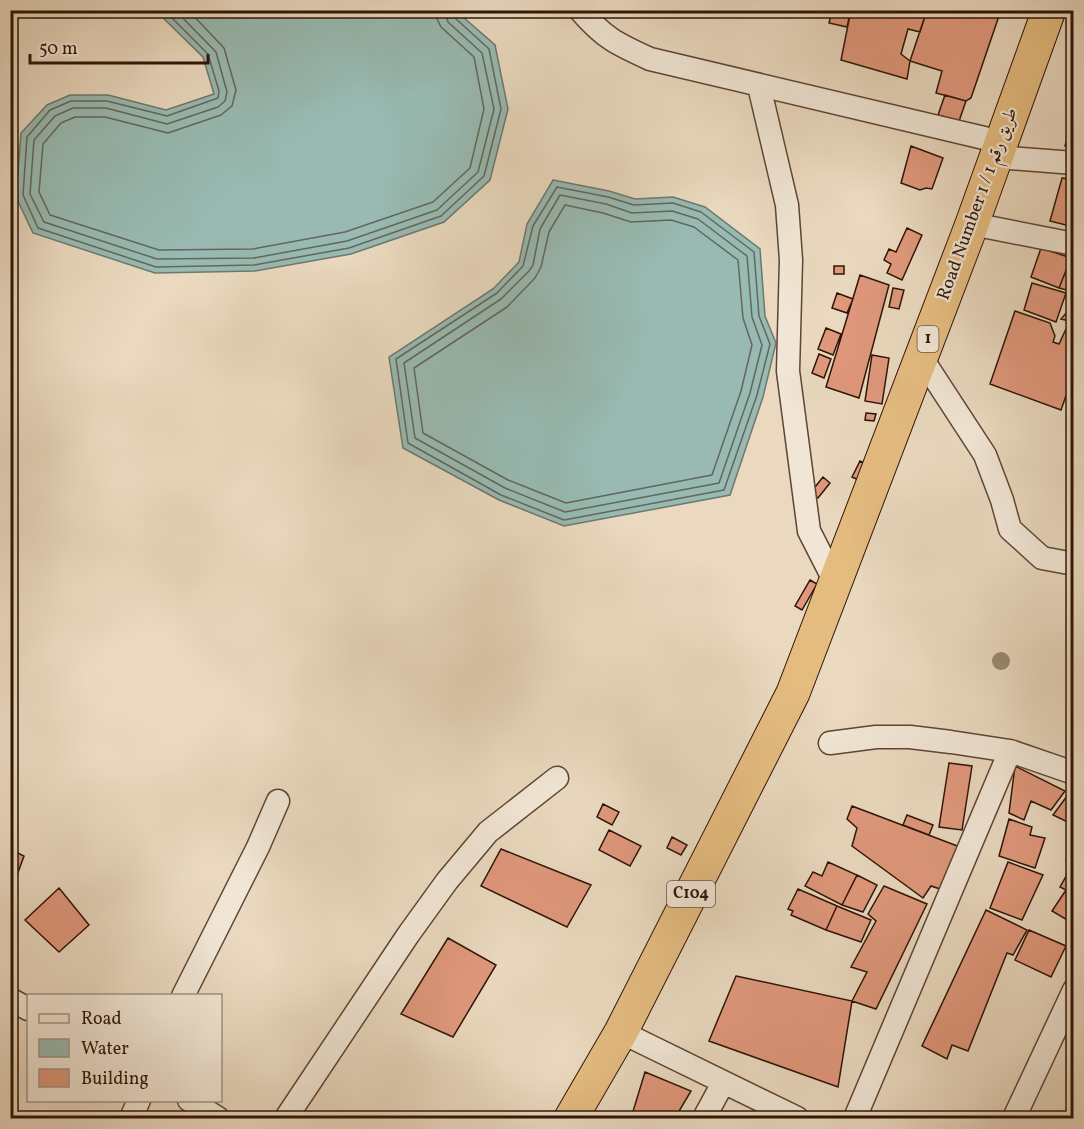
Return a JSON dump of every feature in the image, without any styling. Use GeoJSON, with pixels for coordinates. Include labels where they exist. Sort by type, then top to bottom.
{"type":"FeatureCollection","features":[{"type":"Feature","properties":{"kind":"highway","name":"Road Number 1 / طريق رقم 1"},"geometry":{"type":"LineString","coordinates":[[803,665],[972,224],[1049,10]]}},
{"type":"Feature","properties":{"kind":"highway","name":"C104"},"geometry":{"type":"LineString","coordinates":[[571,1119],[621,1032],[793,693],[803,665]]}},
{"type":"Feature","properties":{"kind":"street"},"geometry":{"type":"LineString","coordinates":[[580,10],[598,31],[619,45],[650,59],[998,150],[1074,163]]}},
{"type":"Feature","properties":{"kind":"street"},"geometry":{"type":"LineString","coordinates":[[759,86],[787,205],[790,260],[788,371],[809,531],[835,582]]}},
{"type":"Feature","properties":{"kind":"street"},"geometry":{"type":"LineString","coordinates":[[972,224],[1074,244]]}},
{"type":"Feature","properties":{"kind":"street"},"geometry":{"type":"LineString","coordinates":[[921,357],[985,454],[1010,529],[1042,558],[1074,564]]}},
{"type":"Feature","properties":{"kind":"street"},"geometry":{"type":"LineString","coordinates":[[830,743],[876,737],[951,742],[1010,751],[1074,773]]}},
{"type":"Feature","properties":{"kind":"street"},"geometry":{"type":"LineString","coordinates":[[855,1119],[1010,751]]}},
{"type":"Feature","properties":{"kind":"street"},"geometry":{"type":"LineString","coordinates":[[286,1119],[447,881],[488,832],[557,778]]}},
{"type":"Feature","properties":{"kind":"street"},"geometry":{"type":"LineString","coordinates":[[184,994],[258,847],[278,801]]}},
{"type":"Feature","properties":{"kind":"street"},"geometry":{"type":"LineString","coordinates":[[1014,1119],[1074,990]]}},
{"type":"Feature","properties":{"kind":"street"},"geometry":{"type":"LineString","coordinates":[[10,999],[27,1008]]}},
{"type":"Feature","properties":{"kind":"street"},"geometry":{"type":"LineString","coordinates":[[621,1032],[797,1119]]}},
{"type":"Feature","properties":{"kind":"street"},"geometry":{"type":"LineString","coordinates":[[704,1119],[723,1083]]}},
{"type":"Feature","properties":{"kind":"street"},"geometry":{"type":"LineString","coordinates":[[131,1119],[140,1102]]}},
{"type":"Feature","properties":{"kind":"street"},"geometry":{"type":"LineString","coordinates":[[191,1102],[218,1119]]}},
{"type":"Feature","properties":{"kind":"water"},"geometry":{"type":"Polygon","coordinates":[[[156,11],[456,11],[495,45],[508,109],[490,180],[444,222],[351,254],[255,271],[155,273],[33,233],[16,197],[21,133],[47,105],[70,95],[108,95],[166,110],[214,94],[203,57],[156,11]]]}},
{"type":"Feature","properties":{"kind":"water"},"geometry":{"type":"Polygon","coordinates":[[[553,180],[609,191],[635,199],[673,197],[705,207],[760,249],[765,316],[776,343],[763,397],[730,495],[564,526],[499,500],[403,448],[389,357],[493,289],[519,262],[527,224],[553,180]]]}},
{"type":"Feature","properties":{"kind":"building"},"geometry":{"type":"Polygon","coordinates":[[[832,10],[851,10],[847,27],[829,23],[832,10]]]}},
{"type":"Feature","properties":{"kind":"building"},"geometry":{"type":"Polygon","coordinates":[[[851,10],[927,10],[920,32],[908,29],[901,54],[910,61],[907,79],[841,60],[851,10]]]}},
{"type":"Feature","properties":{"kind":"building"},"geometry":{"type":"Polygon","coordinates":[[[927,10],[949,10],[962,15],[963,10],[1001,10],[971,98],[966,101],[936,93],[942,71],[910,61],[927,10]]]}},
{"type":"Feature","properties":{"kind":"building"},"geometry":{"type":"Polygon","coordinates":[[[945,95],[966,101],[959,121],[938,115],[945,95]]]}},
{"type":"Feature","properties":{"kind":"building"},"geometry":{"type":"Polygon","coordinates":[[[1074,116],[1074,148],[1065,146],[1074,116]]]}},
{"type":"Feature","properties":{"kind":"building"},"geometry":{"type":"Polygon","coordinates":[[[911,146],[943,158],[932,189],[920,190],[901,183],[911,146]]]}},
{"type":"Feature","properties":{"kind":"building"},"geometry":{"type":"Polygon","coordinates":[[[1062,178],[1074,180],[1074,227],[1050,221],[1062,178]]]}},
{"type":"Feature","properties":{"kind":"building"},"geometry":{"type":"Polygon","coordinates":[[[907,228],[922,235],[902,280],[887,273],[891,264],[884,260],[889,249],[896,252],[907,228]]]}},
{"type":"Feature","properties":{"kind":"building"},"geometry":{"type":"Polygon","coordinates":[[[1041,248],[1071,258],[1059,288],[1031,277],[1041,248]]]}},
{"type":"Feature","properties":{"kind":"building"},"geometry":{"type":"Polygon","coordinates":[[[1071,258],[1074,259],[1074,292],[1059,288],[1071,258]]]}},
{"type":"Feature","properties":{"kind":"building"},"geometry":{"type":"Polygon","coordinates":[[[834,266],[844,266],[844,274],[834,274],[834,266]]]}},
{"type":"Feature","properties":{"kind":"building"},"geometry":{"type":"Polygon","coordinates":[[[860,275],[889,285],[859,398],[826,387],[860,275]]]}},
{"type":"Feature","properties":{"kind":"building"},"geometry":{"type":"Polygon","coordinates":[[[1032,283],[1066,293],[1056,322],[1024,310],[1032,283]]]}},
{"type":"Feature","properties":{"kind":"building"},"geometry":{"type":"Polygon","coordinates":[[[893,288],[904,290],[899,309],[889,307],[893,288]]]}},
{"type":"Feature","properties":{"kind":"building"},"geometry":{"type":"Polygon","coordinates":[[[837,293],[853,299],[847,313],[832,308],[837,293]]]}},
{"type":"Feature","properties":{"kind":"building"},"geometry":{"type":"Polygon","coordinates":[[[1074,304],[1074,322],[1061,319],[1074,304]]]}},
{"type":"Feature","properties":{"kind":"building"},"geometry":{"type":"Polygon","coordinates":[[[1015,311],[1050,323],[1055,336],[1053,342],[1059,344],[1066,329],[1074,332],[1074,373],[1061,410],[990,384],[1015,311]]]}},
{"type":"Feature","properties":{"kind":"building"},"geometry":{"type":"Polygon","coordinates":[[[826,328],[841,334],[833,355],[818,349],[826,328]]]}},
{"type":"Feature","properties":{"kind":"building"},"geometry":{"type":"Polygon","coordinates":[[[819,354],[831,359],[824,378],[812,373],[819,354]]]}},
{"type":"Feature","properties":{"kind":"building"},"geometry":{"type":"Polygon","coordinates":[[[872,355],[889,358],[882,404],[865,401],[872,355]]]}},
{"type":"Feature","properties":{"kind":"building"},"geometry":{"type":"Polygon","coordinates":[[[866,413],[876,414],[874,421],[865,420],[866,413]]]}},
{"type":"Feature","properties":{"kind":"building"},"geometry":{"type":"Polygon","coordinates":[[[860,461],[866,464],[859,480],[852,477],[860,461]]]}},
{"type":"Feature","properties":{"kind":"building"},"geometry":{"type":"Polygon","coordinates":[[[823,477],[830,483],[818,498],[811,492],[823,477]]]}},
{"type":"Feature","properties":{"kind":"building"},"geometry":{"type":"Polygon","coordinates":[[[810,580],[817,584],[802,610],[795,606],[810,580]]]}},
{"type":"Feature","properties":{"kind":"building"},"geometry":{"type":"Polygon","coordinates":[[[949,763],[972,766],[962,830],[939,827],[949,763]]]}},
{"type":"Feature","properties":{"kind":"building"},"geometry":{"type":"Polygon","coordinates":[[[1015,766],[1065,791],[1051,810],[1031,801],[1024,820],[1009,813],[1015,766]]]}},
{"type":"Feature","properties":{"kind":"building"},"geometry":{"type":"Polygon","coordinates":[[[1070,792],[1074,794],[1074,825],[1053,815],[1070,792]]]}},
{"type":"Feature","properties":{"kind":"building"},"geometry":{"type":"Polygon","coordinates":[[[603,804],[619,812],[612,825],[597,817],[603,804]]]}},
{"type":"Feature","properties":{"kind":"building"},"geometry":{"type":"Polygon","coordinates":[[[852,806],[960,847],[943,890],[931,886],[923,898],[852,846],[857,828],[847,819],[852,806]]]}},
{"type":"Feature","properties":{"kind":"building"},"geometry":{"type":"Polygon","coordinates":[[[907,815],[933,825],[929,835],[903,825],[907,815]]]}},
{"type":"Feature","properties":{"kind":"building"},"geometry":{"type":"Polygon","coordinates":[[[1009,819],[1032,827],[1030,835],[1045,838],[1035,868],[999,856],[1009,819]]]}},
{"type":"Feature","properties":{"kind":"building"},"geometry":{"type":"Polygon","coordinates":[[[609,830],[641,846],[630,866],[599,850],[609,830]]]}},
{"type":"Feature","properties":{"kind":"building"},"geometry":{"type":"Polygon","coordinates":[[[672,837],[687,845],[681,855],[667,848],[672,837]]]}},
{"type":"Feature","properties":{"kind":"building"},"geometry":{"type":"Polygon","coordinates":[[[1074,847],[1074,924],[1052,911],[1066,890],[1060,887],[1073,864],[1066,861],[1074,847]]]}},
{"type":"Feature","properties":{"kind":"building"},"geometry":{"type":"Polygon","coordinates":[[[10,849],[24,856],[10,894],[10,849]]]}},
{"type":"Feature","properties":{"kind":"building"},"geometry":{"type":"Polygon","coordinates":[[[501,849],[591,885],[567,927],[481,886],[501,849]]]}},
{"type":"Feature","properties":{"kind":"building"},"geometry":{"type":"Polygon","coordinates":[[[828,862],[857,875],[842,905],[805,886],[813,872],[822,876],[828,862]]]}},
{"type":"Feature","properties":{"kind":"building"},"geometry":{"type":"Polygon","coordinates":[[[1008,862],[1043,875],[1022,920],[990,908],[1008,862]]]}},
{"type":"Feature","properties":{"kind":"building"},"geometry":{"type":"Polygon","coordinates":[[[857,875],[877,885],[863,912],[842,905],[857,875]]]}},
{"type":"Feature","properties":{"kind":"building"},"geometry":{"type":"Polygon","coordinates":[[[884,886],[927,904],[876,1009],[852,1001],[867,972],[851,967],[876,921],[868,914],[884,886]]]}},
{"type":"Feature","properties":{"kind":"building"},"geometry":{"type":"Polygon","coordinates":[[[59,888],[89,925],[59,952],[25,920],[59,888]]]}},
{"type":"Feature","properties":{"kind":"building"},"geometry":{"type":"Polygon","coordinates":[[[798,889],[837,906],[826,930],[791,915],[793,911],[788,909],[798,889]]]}},
{"type":"Feature","properties":{"kind":"building"},"geometry":{"type":"Polygon","coordinates":[[[837,906],[871,920],[861,942],[826,930],[837,906]]]}},
{"type":"Feature","properties":{"kind":"building"},"geometry":{"type":"Polygon","coordinates":[[[986,910],[1027,930],[1013,955],[1007,953],[968,1051],[952,1045],[947,1059],[922,1046],[986,910]]]}},
{"type":"Feature","properties":{"kind":"building"},"geometry":{"type":"Polygon","coordinates":[[[1029,930],[1066,946],[1051,977],[1015,960],[1029,930]]]}},
{"type":"Feature","properties":{"kind":"building"},"geometry":{"type":"Polygon","coordinates":[[[448,938],[496,965],[453,1037],[401,1014],[448,938]]]}},
{"type":"Feature","properties":{"kind":"building"},"geometry":{"type":"Polygon","coordinates":[[[736,976],[852,1001],[838,1087],[709,1041],[736,976]]]}},
{"type":"Feature","properties":{"kind":"building"},"geometry":{"type":"Polygon","coordinates":[[[645,1072],[691,1091],[675,1118],[631,1118],[645,1072]]]}}]}
